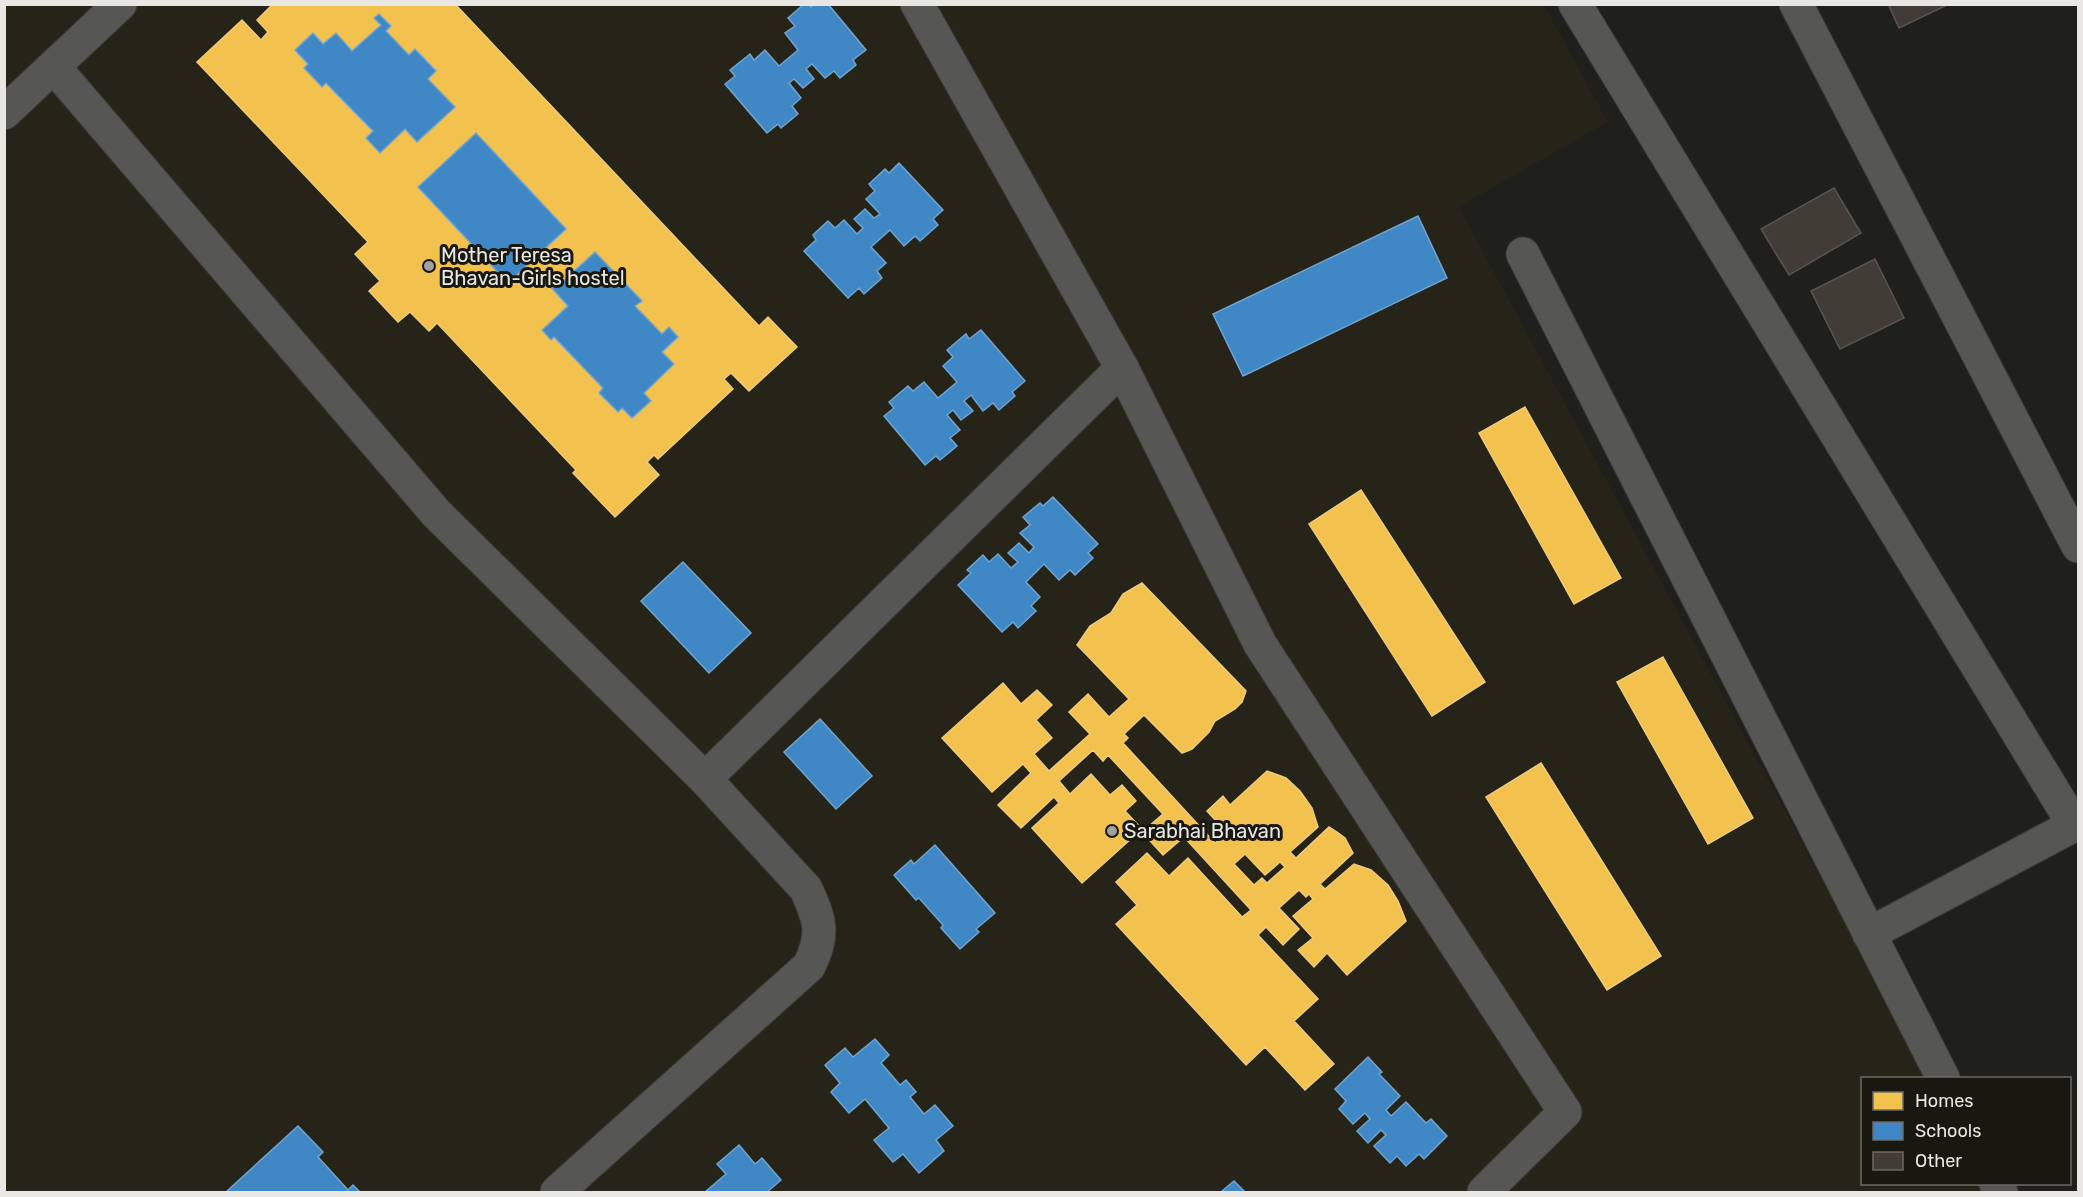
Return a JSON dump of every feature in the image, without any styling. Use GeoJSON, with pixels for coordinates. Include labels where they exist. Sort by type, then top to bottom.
{"type":"FeatureCollection","features":[{"type":"Feature","properties":{"kind":"street"},"geometry":{"type":"LineString","coordinates":[[4,113],[120,4]]}},
{"type":"Feature","properties":{"kind":"street"},"geometry":{"type":"LineString","coordinates":[[917,4],[1122,368],[1260,644],[1565,1112],[1484,1192]]}},
{"type":"Feature","properties":{"kind":"street"},"geometry":{"type":"LineString","coordinates":[[1575,4],[2076,824],[1869,934]]}},
{"type":"Feature","properties":{"kind":"street"},"geometry":{"type":"LineString","coordinates":[[1796,4],[2079,546]]}},
{"type":"Feature","properties":{"kind":"street"},"geometry":{"type":"LineString","coordinates":[[54,67],[436,513],[705,779],[806,889],[815,908],[820,931],[818,948],[809,966],[557,1192]]}},
{"type":"Feature","properties":{"kind":"street"},"geometry":{"type":"LineString","coordinates":[[1523,254],[1942,1077]]}},
{"type":"Feature","properties":{"kind":"street"},"geometry":{"type":"LineString","coordinates":[[705,779],[1122,368]]}},
{"type":"Feature","properties":{"kind":"shaded area"},"geometry":{"type":"Polygon","coordinates":[[[5,4],[1544,5],[1608,122],[1459,207],[1862,954],[1925,1077],[1861,1077],[1861,1185],[1980,1185],[1984,1192],[5,1192],[5,4]]]}},
{"type":"Feature","properties":{"kind":"building: Homes","name":"Mother Teresa Bhavan-Girls hostel"},"geometry":{"type":"Polygon","coordinates":[[[273,4],[455,4],[759,326],[768,317],[797,347],[749,391],[731,373],[724,379],[733,389],[658,459],[654,455],[647,462],[659,475],[615,517],[573,473],[576,470],[437,323],[429,331],[410,312],[398,322],[369,291],[380,281],[355,254],[368,242],[197,62],[242,20],[261,40],[268,32],[257,20],[273,4]],[[379,14],[374,18],[381,25],[352,51],[336,33],[323,44],[313,33],[295,50],[308,64],[304,68],[322,87],[326,83],[373,131],[366,138],[380,153],[405,129],[417,142],[455,107],[428,79],[436,71],[415,49],[409,55],[386,31],[391,26],[379,14]],[[476,133],[418,187],[508,283],[566,229],[476,133]],[[595,252],[561,283],[556,278],[549,285],[568,306],[542,330],[551,340],[554,337],[603,388],[599,393],[618,412],[622,408],[632,418],[651,401],[644,393],[674,364],[662,352],[678,337],[669,327],[662,334],[635,306],[642,301],[595,252]]]}},
{"type":"Feature","properties":{"kind":"building: Homes"},"geometry":{"type":"Polygon","coordinates":[[[1525,407],[1621,578],[1574,604],[1479,433],[1525,407]]]}},
{"type":"Feature","properties":{"kind":"building: Homes"},"geometry":{"type":"Polygon","coordinates":[[[1361,490],[1485,682],[1432,716],[1309,524],[1361,490]]]}},
{"type":"Feature","properties":{"kind":"building: Homes"},"geometry":{"type":"Polygon","coordinates":[[[1142,583],[1246,691],[1242,702],[1215,721],[1209,732],[1192,749],[1182,753],[1144,715],[1124,734],[1128,738],[1123,743],[1215,843],[1227,833],[1207,811],[1223,796],[1230,805],[1267,771],[1286,778],[1300,791],[1312,808],[1318,827],[1290,852],[1296,858],[1329,827],[1345,838],[1353,853],[1320,884],[1325,889],[1354,864],[1371,870],[1388,885],[1406,921],[1347,975],[1327,953],[1314,967],[1298,950],[1313,938],[1293,916],[1313,899],[1309,894],[1306,897],[1299,890],[1279,908],[1299,929],[1283,945],[1266,927],[1258,935],[1318,999],[1294,1021],[1334,1064],[1305,1090],[1265,1047],[1246,1065],[1116,924],[1137,905],[1116,882],[1147,853],[1169,876],[1188,858],[1242,917],[1251,910],[1184,837],[1163,855],[1142,832],[1163,814],[1108,755],[1103,761],[1093,750],[1059,781],[1070,794],[1091,774],[1110,795],[1122,785],[1136,801],[1125,811],[1142,829],[1082,883],[1032,828],[1059,803],[1054,797],[1021,828],[998,805],[1031,773],[1023,764],[992,792],[942,738],[1003,683],[1021,704],[1037,690],[1052,705],[1036,720],[1052,738],[1034,754],[1049,771],[1090,734],[1069,712],[1088,694],[1109,717],[1129,699],[1077,645],[1090,626],[1111,613],[1123,594],[1142,583]],[[1245,854],[1234,864],[1254,885],[1262,878],[1267,883],[1285,867],[1280,862],[1265,875],[1245,854]]]}},
{"type":"Feature","properties":{"kind":"building: Homes"},"geometry":{"type":"Polygon","coordinates":[[[1663,657],[1753,818],[1708,844],[1617,682],[1663,657]]]}},
{"type":"Feature","properties":{"kind":"building: Homes"},"geometry":{"type":"Polygon","coordinates":[[[1541,763],[1661,956],[1607,990],[1486,797],[1541,763]]]}},
{"type":"Feature","properties":{"kind":"building: Schools"},"geometry":{"type":"Polygon","coordinates":[[[804,4],[809,4],[811,7],[814,4],[828,4],[866,50],[853,60],[856,65],[840,78],[834,71],[825,78],[812,64],[806,69],[814,79],[803,88],[794,79],[789,83],[801,98],[792,106],[798,114],[781,128],[778,124],[767,133],[725,84],[735,76],[730,70],[750,54],[754,60],[765,50],[779,66],[798,50],[785,33],[795,26],[788,18],[804,4]]]}},
{"type":"Feature","properties":{"kind":"building: Schools"},"geometry":{"type":"Polygon","coordinates":[[[379,14],[391,26],[386,31],[409,55],[415,49],[436,71],[428,79],[455,107],[417,142],[405,129],[380,153],[366,138],[373,131],[326,83],[322,87],[304,68],[308,64],[295,50],[313,33],[323,44],[336,33],[352,51],[381,25],[374,18],[379,14]]]}},
{"type":"Feature","properties":{"kind":"building: Schools"},"geometry":{"type":"Polygon","coordinates":[[[476,133],[566,229],[508,283],[418,187],[476,133]]]}},
{"type":"Feature","properties":{"kind":"building: Schools"},"geometry":{"type":"Polygon","coordinates":[[[899,163],[943,210],[933,219],[938,225],[920,241],[915,236],[904,246],[890,230],[871,247],[886,263],[877,271],[882,278],[864,294],[859,288],[848,298],[804,251],[816,240],[813,235],[828,221],[835,228],[844,220],[857,234],[863,228],[854,219],[865,209],[874,218],[880,214],[866,199],[875,191],[869,184],[885,169],[889,173],[899,163]]]}},
{"type":"Feature","properties":{"kind":"building: Schools"},"geometry":{"type":"Polygon","coordinates":[[[1418,216],[1447,278],[1243,376],[1213,314],[1418,216]]]}},
{"type":"Feature","properties":{"kind":"building: Schools"},"geometry":{"type":"Polygon","coordinates":[[[595,252],[642,301],[635,306],[662,334],[669,327],[678,337],[662,352],[674,364],[644,393],[651,401],[632,418],[622,408],[618,412],[599,393],[603,388],[554,337],[551,340],[542,330],[568,306],[549,285],[556,278],[561,283],[595,252]]]}},
{"type":"Feature","properties":{"kind":"building: Schools"},"geometry":{"type":"Polygon","coordinates":[[[981,330],[1025,381],[1012,392],[1015,396],[999,410],[993,403],[983,411],[971,395],[964,401],[973,411],[961,420],[953,410],[947,415],[960,430],[950,438],[957,446],[940,460],[936,456],[925,465],[884,416],[894,408],[889,402],[908,386],[913,391],[924,382],[938,398],[957,382],[943,366],[953,357],[947,350],[966,334],[969,339],[981,330]]]}},
{"type":"Feature","properties":{"kind":"building: Schools"},"geometry":{"type":"Polygon","coordinates":[[[1053,497],[1098,544],[1088,553],[1093,558],[1075,575],[1070,570],[1059,580],[1044,564],[1026,582],[1040,597],[1031,606],[1036,611],[1018,628],[1013,622],[1002,632],[958,585],[971,573],[967,570],[983,555],[989,562],[998,554],[1011,568],[1018,562],[1008,553],[1019,543],[1029,553],[1034,547],[1020,533],[1030,525],[1023,517],[1040,503],[1043,506],[1053,497]]]}},
{"type":"Feature","properties":{"kind":"building: Schools"},"geometry":{"type":"Polygon","coordinates":[[[683,562],[751,633],[709,673],[641,601],[683,562]]]}},
{"type":"Feature","properties":{"kind":"building: Schools"},"geometry":{"type":"Polygon","coordinates":[[[820,719],[872,776],[836,809],[784,752],[820,719]]]}},
{"type":"Feature","properties":{"kind":"building: Schools"},"geometry":{"type":"Polygon","coordinates":[[[935,845],[995,913],[976,929],[979,932],[960,949],[919,898],[916,900],[894,875],[911,860],[914,864],[935,845]]]}},
{"type":"Feature","properties":{"kind":"building: Schools"},"geometry":{"type":"Polygon","coordinates":[[[875,1039],[889,1055],[881,1063],[900,1085],[906,1080],[916,1092],[910,1097],[924,1114],[935,1105],[953,1126],[936,1140],[944,1151],[919,1173],[903,1154],[893,1162],[874,1140],[889,1128],[865,1099],[849,1113],[831,1092],[840,1083],[825,1065],[845,1048],[853,1057],[875,1039]]]}},
{"type":"Feature","properties":{"kind":"building: Schools"},"geometry":{"type":"Polygon","coordinates":[[[1368,1057],[1382,1072],[1379,1074],[1400,1096],[1386,1110],[1391,1116],[1406,1102],[1426,1123],[1431,1119],[1447,1136],[1424,1159],[1419,1154],[1406,1166],[1397,1156],[1390,1163],[1374,1146],[1386,1135],[1381,1130],[1368,1143],[1357,1131],[1370,1119],[1365,1113],[1353,1124],[1339,1109],[1346,1101],[1335,1089],[1368,1057]]]}},
{"type":"Feature","properties":{"kind":"building: Schools"},"geometry":{"type":"Polygon","coordinates":[[[298,1126],[323,1152],[318,1157],[348,1190],[353,1185],[360,1192],[226,1192],[298,1126]]]}},
{"type":"Feature","properties":{"kind":"building: Schools"},"geometry":{"type":"Polygon","coordinates":[[[739,1145],[755,1164],[762,1158],[781,1180],[767,1192],[705,1192],[726,1174],[717,1164],[739,1145]]]}},
{"type":"Feature","properties":{"kind":"building: Schools"},"geometry":{"type":"Polygon","coordinates":[[[1234,1181],[1245,1192],[1221,1192],[1234,1181]]]}},
{"type":"Feature","properties":{"kind":"building: Other"},"geometry":{"type":"Polygon","coordinates":[[[1888,4],[1949,4],[1899,28],[1888,4]]]}},
{"type":"Feature","properties":{"kind":"building: Other"},"geometry":{"type":"Polygon","coordinates":[[[1834,188],[1861,233],[1789,275],[1761,229],[1834,188]]]}},
{"type":"Feature","properties":{"kind":"building: Other"},"geometry":{"type":"Polygon","coordinates":[[[1875,259],[1904,318],[1840,349],[1811,291],[1875,259]]]}},
{"type":"Feature","properties":{"kind":"place","name":"Mother Teresa Bhavan-Girls hostel"},"geometry":{"type":"Point","coordinates":[429,266]}},
{"type":"Feature","properties":{"kind":"place","name":"Sarabhai Bhavan"},"geometry":{"type":"Point","coordinates":[1112,831]}}]}
